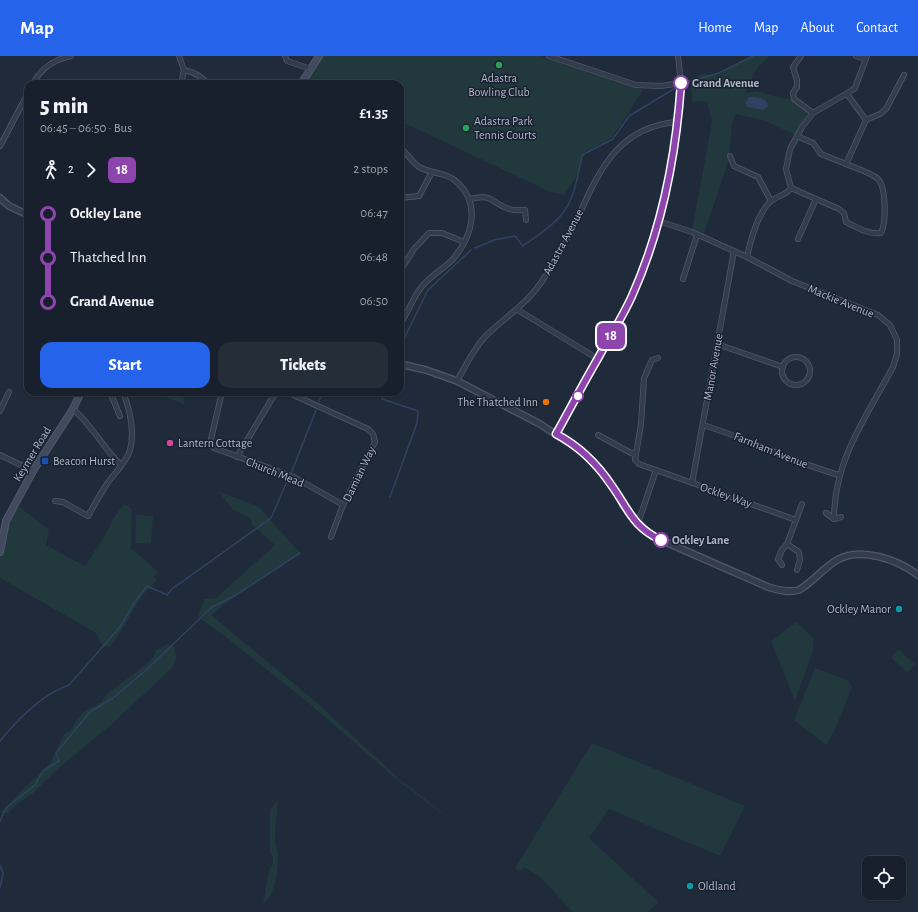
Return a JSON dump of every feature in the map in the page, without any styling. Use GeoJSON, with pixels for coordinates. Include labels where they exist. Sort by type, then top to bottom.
{"type":"FeatureCollection","features":[{"type":"Feature","properties":{"kind":"main road"},"geometry":{"type":"LineString","coordinates":[[304,80],[319,56]]}},
{"type":"Feature","properties":{"kind":"main road","name":"Keymer Road"},"geometry":{"type":"LineString","coordinates":[[0,552],[6,521],[34,471],[73,410],[79,396]]}},
{"type":"Feature","properties":{"kind":"street"},"geometry":{"type":"LineString","coordinates":[[35,80],[38,75],[53,62],[71,56]]}},
{"type":"Feature","properties":{"kind":"street"},"geometry":{"type":"LineString","coordinates":[[179,56],[184,70],[182,80]]}},
{"type":"Feature","properties":{"kind":"street"},"geometry":{"type":"LineString","coordinates":[[284,56],[287,61],[311,69]]}},
{"type":"Feature","properties":{"kind":"street"},"geometry":{"type":"LineString","coordinates":[[549,56],[636,85],[661,86],[681,83]]}},
{"type":"Feature","properties":{"kind":"street"},"geometry":{"type":"LineString","coordinates":[[556,434],[632,297],[649,251],[668,179],[678,122],[681,83],[678,56]]}},
{"type":"Feature","properties":{"kind":"street"},"geometry":{"type":"LineString","coordinates":[[801,56],[793,67],[797,80],[793,96],[794,99],[813,113]]}},
{"type":"Feature","properties":{"kind":"street"},"geometry":{"type":"LineString","coordinates":[[747,257],[754,230],[771,201],[787,194],[791,188],[786,169],[790,149],[797,136],[813,113],[855,88],[866,58],[856,56]]}},
{"type":"Feature","properties":{"kind":"street"},"geometry":{"type":"LineString","coordinates":[[184,70],[191,71],[204,80]]}},
{"type":"Feature","properties":{"kind":"street"},"geometry":{"type":"LineString","coordinates":[[846,164],[866,120],[886,110],[904,75]]}},
{"type":"Feature","properties":{"kind":"street"},"geometry":{"type":"LineString","coordinates":[[847,94],[866,120]]}},
{"type":"Feature","properties":{"kind":"street"},"geometry":{"type":"LineString","coordinates":[[0,146],[24,101]]}},
{"type":"Feature","properties":{"kind":"street","name":"Adastra Avenue"},"geometry":{"type":"LineString","coordinates":[[457,381],[483,339],[500,323],[518,310],[538,287],[553,264],[603,165],[618,148],[633,136],[661,123],[678,122]]}},
{"type":"Feature","properties":{"kind":"street"},"geometry":{"type":"LineString","coordinates":[[791,188],[831,205],[844,213],[846,222],[857,228],[877,233],[880,232],[884,226],[882,185],[878,178],[821,154],[813,143],[797,136]]}},
{"type":"Feature","properties":{"kind":"street"},"geometry":{"type":"LineString","coordinates":[[404,152],[415,164],[432,172],[444,174],[456,181],[470,199],[472,224],[470,232],[452,260],[437,271],[420,289],[404,317]]}},
{"type":"Feature","properties":{"kind":"street"},"geometry":{"type":"LineString","coordinates":[[730,156],[734,166],[758,178],[771,201]]}},
{"type":"Feature","properties":{"kind":"street"},"geometry":{"type":"LineString","coordinates":[[404,198],[419,196],[432,172]]}},
{"type":"Feature","properties":{"kind":"street"},"geometry":{"type":"LineString","coordinates":[[0,198],[10,206],[24,213]]}},
{"type":"Feature","properties":{"kind":"street"},"geometry":{"type":"LineString","coordinates":[[470,199],[487,198],[496,201],[510,210],[525,210]]}},
{"type":"Feature","properties":{"kind":"street"},"geometry":{"type":"LineString","coordinates":[[798,239],[816,199]]}},
{"type":"Feature","properties":{"kind":"street"},"geometry":{"type":"LineString","coordinates":[[525,203],[526,220]]}},
{"type":"Feature","properties":{"kind":"street","name":"Mackie Avenue"},"geometry":{"type":"LineString","coordinates":[[658,221],[697,235],[747,257],[792,280],[878,315],[890,325],[894,335],[897,354],[892,367],[850,446],[839,475],[834,502],[834,519]]}},
{"type":"Feature","properties":{"kind":"street"},"geometry":{"type":"LineString","coordinates":[[404,265],[414,249],[429,233],[442,233],[464,242]]}},
{"type":"Feature","properties":{"kind":"street"},"geometry":{"type":"LineString","coordinates":[[683,279],[697,235]]}},
{"type":"Feature","properties":{"kind":"street","name":"Manor Avenue"},"geometry":{"type":"LineString","coordinates":[[692,483],[734,251]]}},
{"type":"Feature","properties":{"kind":"street"},"geometry":{"type":"LineString","coordinates":[[518,310],[598,359]]}},
{"type":"Feature","properties":{"kind":"street"},"geometry":{"type":"LineString","coordinates":[[717,344],[783,367]]}},
{"type":"Feature","properties":{"kind":"street"},"geometry":{"type":"LineString","coordinates":[[635,454],[641,424],[644,378],[652,360],[658,358]]}},
{"type":"Feature","properties":{"kind":"street"},"geometry":{"type":"LineString","coordinates":[[793,358],[803,359],[809,366],[809,376],[804,383],[791,384],[785,379],[783,367],[793,358]]}},
{"type":"Feature","properties":{"kind":"street"},"geometry":{"type":"LineString","coordinates":[[404,365],[457,381],[520,413],[556,434],[581,451],[598,467],[636,522],[652,536],[768,587],[782,591],[794,592],[808,585],[821,572],[845,556],[864,554],[900,564],[918,575]]}},
{"type":"Feature","properties":{"kind":"street"},"geometry":{"type":"LineString","coordinates":[[0,411],[9,392]]}},
{"type":"Feature","properties":{"kind":"street"},"geometry":{"type":"LineString","coordinates":[[112,396],[120,416]]}},
{"type":"Feature","properties":{"kind":"street"},"geometry":{"type":"LineString","coordinates":[[55,501],[63,502],[88,516],[130,451],[132,434],[129,410],[125,396]]}},
{"type":"Feature","properties":{"kind":"street","name":"Church Mead"},"geometry":{"type":"LineString","coordinates":[[221,396],[211,444],[214,448],[294,477],[343,505]]}},
{"type":"Feature","properties":{"kind":"street"},"geometry":{"type":"LineString","coordinates":[[237,457],[274,396]]}},
{"type":"Feature","properties":{"kind":"street","name":"Damian Way"},"geometry":{"type":"LineString","coordinates":[[296,396],[368,429],[373,434],[375,442],[343,505],[331,537]]}},
{"type":"Feature","properties":{"kind":"street"},"geometry":{"type":"LineString","coordinates":[[73,410],[85,420],[106,450],[120,465]]}},
{"type":"Feature","properties":{"kind":"street","name":"Farnham Avenue"},"geometry":{"type":"LineString","coordinates":[[703,425],[736,435],[787,458],[839,475]]}},
{"type":"Feature","properties":{"kind":"street","name":"Ockley Way"},"geometry":{"type":"LineString","coordinates":[[598,435],[635,454],[635,460],[639,464],[796,520]]}},
{"type":"Feature","properties":{"kind":"street"},"geometry":{"type":"LineString","coordinates":[[0,455],[34,471]]}},
{"type":"Feature","properties":{"kind":"street"},"geometry":{"type":"LineString","coordinates":[[636,522],[640,520],[656,470]]}},
{"type":"Feature","properties":{"kind":"street"},"geometry":{"type":"LineString","coordinates":[[782,565],[778,559],[782,550],[787,544],[802,504]]}},
{"type":"Feature","properties":{"kind":"street"},"geometry":{"type":"LineString","coordinates":[[826,513],[834,519],[841,517]]}},
{"type":"Feature","properties":{"kind":"street"},"geometry":{"type":"LineString","coordinates":[[787,544],[799,552],[800,560],[797,570]]}},
{"type":"Feature","properties":{"kind":"green space"},"geometry":{"type":"Polygon","coordinates":[[[323,56],[541,56],[643,90],[612,138],[585,152],[578,174],[564,195],[550,192],[404,123],[404,80],[309,79],[323,56]]]}},
{"type":"Feature","properties":{"kind":"green space"},"geometry":{"type":"Polygon","coordinates":[[[753,56],[769,56],[757,68],[745,93],[756,91],[781,98],[794,99],[813,113],[797,136],[766,121],[736,114],[732,123],[729,160],[704,234],[691,235],[712,122],[707,101],[692,102],[691,79],[703,74],[718,75],[753,56]]]}},
{"type":"Feature","properties":{"kind":"green space"},"geometry":{"type":"Polygon","coordinates":[[[162,396],[183,396],[184,404],[162,396]]]}},
{"type":"Feature","properties":{"kind":"green space"},"geometry":{"type":"Polygon","coordinates":[[[218,491],[259,507],[300,553],[250,585],[211,615],[314,700],[397,777],[396,778],[413,789],[456,824],[396,779],[311,705],[227,638],[198,617],[204,599],[216,598],[275,545],[252,525],[251,519],[232,509],[218,491]]]}},
{"type":"Feature","properties":{"kind":"green space"},"geometry":{"type":"Polygon","coordinates":[[[16,504],[49,530],[46,545],[85,566],[104,537],[113,519],[124,504],[132,509],[131,548],[158,572],[154,577],[156,580],[140,599],[122,630],[109,647],[102,645],[96,633],[0,578],[0,552],[4,527],[16,504]]]}},
{"type":"Feature","properties":{"kind":"green space"},"geometry":{"type":"Polygon","coordinates":[[[136,515],[153,516],[151,544],[135,543],[136,515]]]}},
{"type":"Feature","properties":{"kind":"green space"},"geometry":{"type":"Polygon","coordinates":[[[796,622],[813,638],[813,651],[795,701],[771,641],[796,622]]]}},
{"type":"Feature","properties":{"kind":"green space"},"geometry":{"type":"Polygon","coordinates":[[[168,644],[175,647],[176,658],[172,668],[112,724],[60,767],[32,794],[17,804],[8,813],[0,813],[50,763],[64,734],[71,730],[77,719],[85,711],[101,702],[107,694],[144,666],[152,659],[156,650],[168,644]]]}},
{"type":"Feature","properties":{"kind":"green space"},"geometry":{"type":"Polygon","coordinates":[[[898,649],[915,664],[908,673],[891,658],[898,649]]]}},
{"type":"Feature","properties":{"kind":"green space"},"geometry":{"type":"Polygon","coordinates":[[[815,668],[848,680],[852,687],[835,730],[826,745],[794,720],[815,668]]]}},
{"type":"Feature","properties":{"kind":"green space"},"geometry":{"type":"Polygon","coordinates":[[[592,743],[745,806],[720,856],[609,809],[589,838],[658,902],[648,912],[573,912],[539,876],[525,868],[519,871],[515,868],[592,743]]]}},
{"type":"Feature","properties":{"kind":"green space"},"geometry":{"type":"Polygon","coordinates":[[[278,800],[275,840],[278,855],[277,875],[271,895],[263,904],[269,869],[273,864],[273,858],[270,853],[270,810],[278,800]]]}},
{"type":"Feature","properties":{"kind":"water"},"geometry":{"type":"Polygon","coordinates":[[[749,97],[764,100],[768,106],[764,110],[748,107],[745,103],[749,97]]]}},
{"type":"Feature","properties":{"kind":"waterway"},"geometry":{"type":"LineString","coordinates":[[685,83],[719,73],[753,56]]}},
{"type":"Feature","properties":{"kind":"waterway"},"geometry":{"type":"LineString","coordinates":[[475,248],[494,240],[515,236],[523,246],[549,227],[558,219],[570,201],[582,155],[613,139],[629,116],[677,87]]}},
{"type":"Feature","properties":{"kind":"waterway"},"geometry":{"type":"LineString","coordinates":[[404,339],[428,290],[471,250]]}},
{"type":"Feature","properties":{"kind":"waterway"},"geometry":{"type":"LineString","coordinates":[[319,401],[321,396]]}},
{"type":"Feature","properties":{"kind":"waterway"},"geometry":{"type":"LineString","coordinates":[[383,396],[382,399],[418,411],[417,423],[390,497]]}},
{"type":"Feature","properties":{"kind":"waterway"},"geometry":{"type":"LineString","coordinates":[[292,471],[316,410]]}},
{"type":"Feature","properties":{"kind":"waterway"},"geometry":{"type":"LineString","coordinates":[[0,741],[31,708],[49,694],[69,685],[120,627],[134,603],[147,586],[167,595],[172,589],[271,518],[288,479]]}},
{"type":"Feature","properties":{"kind":"waterway"},"geometry":{"type":"LineString","coordinates":[[0,821],[6,808],[35,785],[43,771],[59,761],[56,753],[90,712],[113,698],[145,671],[212,607],[236,595],[300,553]]}},
{"type":"Feature","properties":{"kind":"waterway"},"geometry":{"type":"LineString","coordinates":[[0,865],[3,873],[0,888]]}},
{"type":"Feature","properties":{"kind":"bus line","name":"18"},"geometry":{"type":"LineString","coordinates":[[661,540],[652,536],[629,514],[613,487],[598,467],[581,451],[556,434],[621,320],[641,274],[658,221],[668,179],[678,122],[681,83]]}},
{"type":"Feature","properties":{"kind":"place","name":"Adastra Bowling Club"},"geometry":{"type":"Point","coordinates":[499,65]}},
{"type":"Feature","properties":{"kind":"place","name":"Grand Avenue"},"geometry":{"type":"Point","coordinates":[681,83]}},
{"type":"Feature","properties":{"kind":"place","name":"Adastra Park Tennis Courts"},"geometry":{"type":"Point","coordinates":[466,128]}},
{"type":"Feature","properties":{"kind":"place","name":"The Thatched Inn"},"geometry":{"type":"Point","coordinates":[546,402]}},
{"type":"Feature","properties":{"kind":"place","name":"Lantern Cottage"},"geometry":{"type":"Point","coordinates":[170,443]}},
{"type":"Feature","properties":{"kind":"place","name":"Beacon Hurst"},"geometry":{"type":"Point","coordinates":[45,461]}},
{"type":"Feature","properties":{"kind":"place","name":"Ockley Lane"},"geometry":{"type":"Point","coordinates":[661,540]}},
{"type":"Feature","properties":{"kind":"place","name":"Ockley Manor"},"geometry":{"type":"Point","coordinates":[899,609]}},
{"type":"Feature","properties":{"kind":"place","name":"Oldland"},"geometry":{"type":"Point","coordinates":[690,886]}}]}
